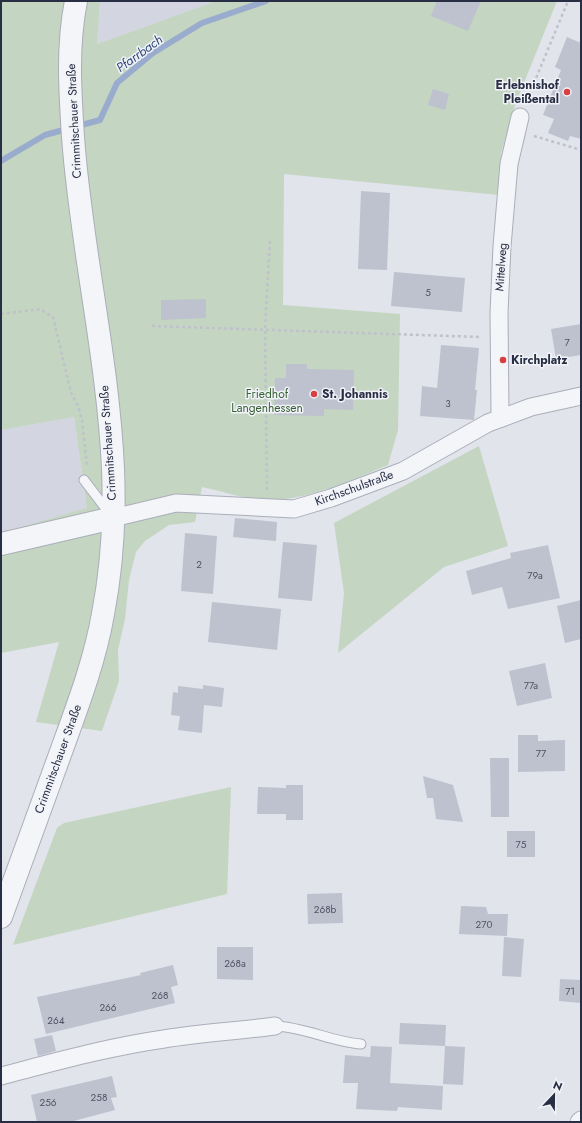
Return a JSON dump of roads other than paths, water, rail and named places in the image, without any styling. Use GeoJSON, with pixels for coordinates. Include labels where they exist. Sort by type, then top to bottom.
{"type":"FeatureCollection","features":[{"type":"Feature","properties":{"kind":"street","name":"Crimmitschauer Straße"},"geometry":{"type":"LineString","coordinates":[[1,917],[92,662],[103,614],[113,518],[113,468],[107,406],[82,226],[75,158],[69,66],[72,21],[76,1]]}},
{"type":"Feature","properties":{"kind":"street","name":"Mittelweg"},"geometry":{"type":"LineString","coordinates":[[502,418],[500,414],[500,283],[509,164],[518,124]]}},
{"type":"Feature","properties":{"kind":"street","name":"Kirchschulstraße"},"geometry":{"type":"LineString","coordinates":[[113,518],[176,503],[266,509],[294,509],[331,498],[403,471],[466,434],[488,423],[553,401],[581,396]]}},
{"type":"Feature","properties":{"kind":"street"},"geometry":{"type":"LineString","coordinates":[[1,544],[113,518]]}},
{"type":"Feature","properties":{"kind":"street"},"geometry":{"type":"LineString","coordinates":[[1,1076],[89,1053],[131,1044],[165,1038],[275,1026]]}},
{"type":"Feature","properties":{"kind":"lane"},"geometry":{"type":"LineString","coordinates":[[84,480],[113,518]]}},
{"type":"Feature","properties":{"kind":"lane"},"geometry":{"type":"LineString","coordinates":[[275,1026],[290,1026],[344,1043],[361,1044]]}},
{"type":"Feature","properties":{"kind":"waterway","name":"Pfarrbach"},"geometry":{"type":"LineString","coordinates":[[1,161],[45,135],[100,120],[117,83],[153,53],[202,23],[266,1]]}},
{"type":"Feature","properties":{"kind":"place","name":"Erlebnishof Pleißental"},"geometry":{"type":"Point","coordinates":[567,92]}},
{"type":"Feature","properties":{"kind":"place","name":"Kirchplatz"},"geometry":{"type":"Point","coordinates":[503,360]}},
{"type":"Feature","properties":{"kind":"place","name":"St. Johannis"},"geometry":{"type":"Point","coordinates":[314,394]}},
{"type":"Feature","properties":{"kind":"park label","name":"Friedhof Langenhessen"},"geometry":{"type":"Point","coordinates":[267,401]}}]}
